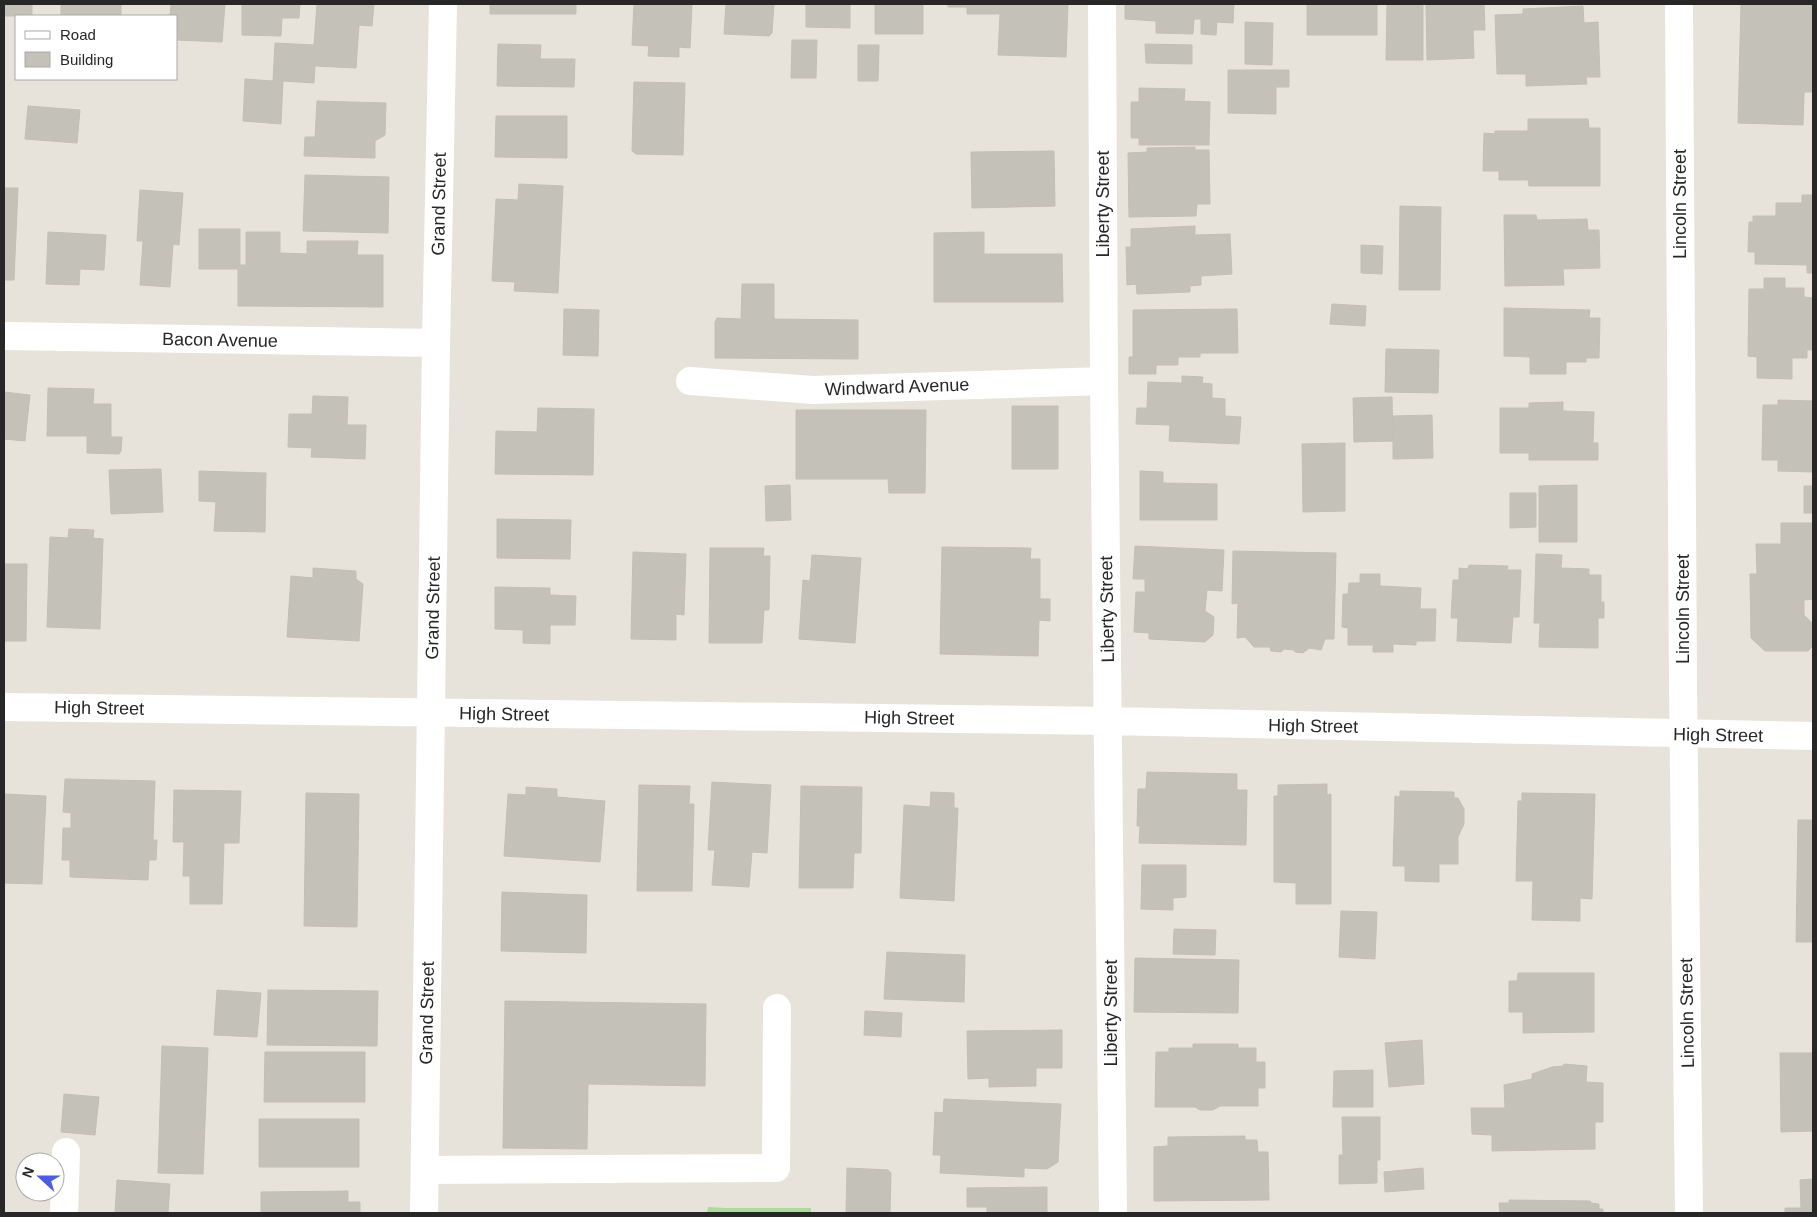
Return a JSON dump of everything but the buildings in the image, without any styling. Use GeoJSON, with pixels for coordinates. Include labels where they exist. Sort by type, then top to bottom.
{"type":"FeatureCollection","features":[{"type":"Feature","properties":{"kind":"street","name":"Grand Street"},"geometry":{"type":"LineString","coordinates":[[424,1213],[436,343],[443,4]]}},
{"type":"Feature","properties":{"kind":"street","name":"Liberty Street"},"geometry":{"type":"LineString","coordinates":[[1102,4],[1113,1213]]}},
{"type":"Feature","properties":{"kind":"street","name":"Lincoln Street"},"geometry":{"type":"LineString","coordinates":[[1679,4],[1689,1213]]}},
{"type":"Feature","properties":{"kind":"street","name":"Bacon Avenue"},"geometry":{"type":"LineString","coordinates":[[4,336],[436,343]]}},
{"type":"Feature","properties":{"kind":"street","name":"Windward Avenue"},"geometry":{"type":"LineString","coordinates":[[690,381],[813,390],[1104,382]]}},
{"type":"Feature","properties":{"kind":"street","name":"High Street"},"geometry":{"type":"LineString","coordinates":[[4,706],[431,713],[1108,720],[1684,735],[1813,736]]}},
{"type":"Feature","properties":{"kind":"street"},"geometry":{"type":"LineString","coordinates":[[424,1170],[776,1168],[777,1008]]}},
{"type":"Feature","properties":{"kind":"street"},"geometry":{"type":"LineString","coordinates":[[64,1213],[66,1152]]}},
{"type":"Feature","properties":{"kind":"green space"},"geometry":{"type":"Polygon","coordinates":[[[708,1207],[811,1208],[811,1213],[707,1213],[708,1207]]]}}]}
